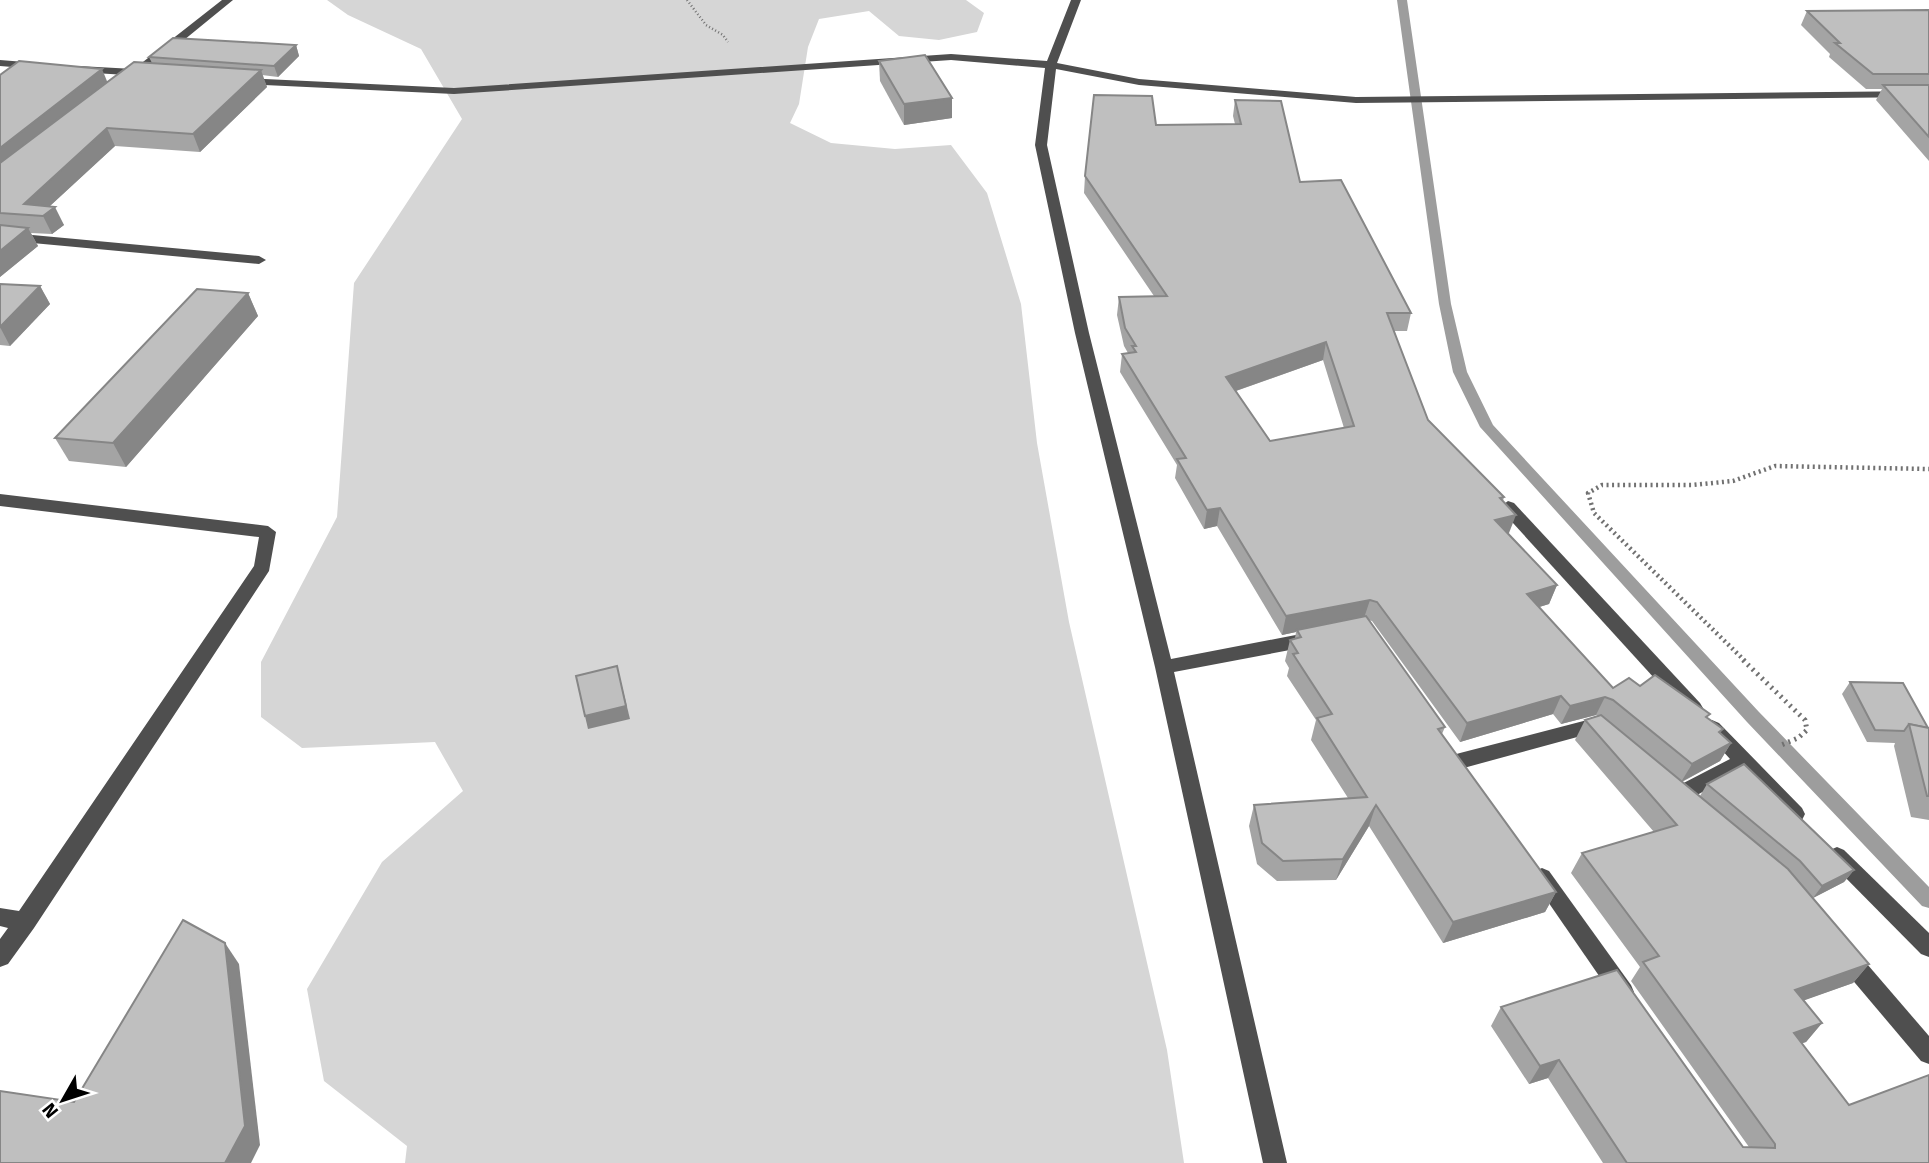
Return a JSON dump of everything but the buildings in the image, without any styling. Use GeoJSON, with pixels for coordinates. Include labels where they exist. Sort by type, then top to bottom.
{"type":"FeatureCollection","features":[{"type":"Feature","properties":{"kind":"street"},"geometry":{"type":"LineString","coordinates":[[125,81],[228,0]]}},
{"type":"Feature","properties":{"kind":"street"},"geometry":{"type":"LineString","coordinates":[[1076,0],[1051,65],[1041,145],[1082,333],[1164,667],[1275,1163]]}},
{"type":"Feature","properties":{"kind":"street"},"geometry":{"type":"LineString","coordinates":[[228,80],[454,91],[951,57],[1051,65],[1139,82],[1356,100],[1929,94]]}},
{"type":"Feature","properties":{"kind":"street"},"geometry":{"type":"LineString","coordinates":[[0,63],[54,67]]}},
{"type":"Feature","properties":{"kind":"street"},"geometry":{"type":"LineString","coordinates":[[68,68],[148,74]]}},
{"type":"Feature","properties":{"kind":"street"},"geometry":{"type":"LineString","coordinates":[[0,236],[259,260]]}},
{"type":"Feature","properties":{"kind":"street"},"geometry":{"type":"LineString","coordinates":[[0,500],[268,532],[263,567],[0,957]]}},
{"type":"Feature","properties":{"kind":"street"},"geometry":{"type":"LineString","coordinates":[[1508,507],[1742,761],[1929,947]]}},
{"type":"Feature","properties":{"kind":"street"},"geometry":{"type":"LineString","coordinates":[[1164,667],[1325,636]]}},
{"type":"Feature","properties":{"kind":"street"},"geometry":{"type":"LineString","coordinates":[[1460,761],[1595,725],[1616,743]]}},
{"type":"Feature","properties":{"kind":"street"},"geometry":{"type":"LineString","coordinates":[[1444,739],[1476,784]]}},
{"type":"Feature","properties":{"kind":"street"},"geometry":{"type":"LineString","coordinates":[[1679,795],[1742,761]]}},
{"type":"Feature","properties":{"kind":"street"},"geometry":{"type":"LineString","coordinates":[[1658,778],[1700,812]]}},
{"type":"Feature","properties":{"kind":"street"},"geometry":{"type":"LineString","coordinates":[[1531,862],[1634,1007]]}},
{"type":"Feature","properties":{"kind":"street"},"geometry":{"type":"LineString","coordinates":[[0,918],[26,921]]}},
{"type":"Feature","properties":{"kind":"street"},"geometry":{"type":"LineString","coordinates":[[1835,942],[1929,1053]]}},
{"type":"Feature","properties":{"kind":"path"},"geometry":{"type":"LineString","coordinates":[[687,0],[706,25],[723,35],[750,70]]}},
{"type":"Feature","properties":{"kind":"path"},"geometry":{"type":"LineString","coordinates":[[1798,738],[1807,730],[1805,720],[1594,513],[1588,493],[1602,485],[1692,485],[1733,481],[1774,466],[1929,469]]}},
{"type":"Feature","properties":{"kind":"shaded area"},"geometry":{"type":"Polygon","coordinates":[[[327,0],[966,0],[984,13],[977,32],[939,40],[899,36],[869,11],[819,19],[808,47],[799,104],[790,123],[831,143],[895,149],[951,145],[987,193],[1021,304],[1037,443],[1069,622],[1167,1050],[1184,1163],[405,1163],[407,1146],[324,1081],[307,989],[382,862],[463,791],[435,742],[302,748],[261,717],[261,662],[337,517],[354,283],[462,119],[421,49],[348,15],[327,0]]]}},
{"type":"Feature","properties":{"kind":"waterway"},"geometry":{"type":"LineString","coordinates":[[1402,0],[1445,304],[1460,372],[1487,427],[1753,717],[1929,900]]}}]}
